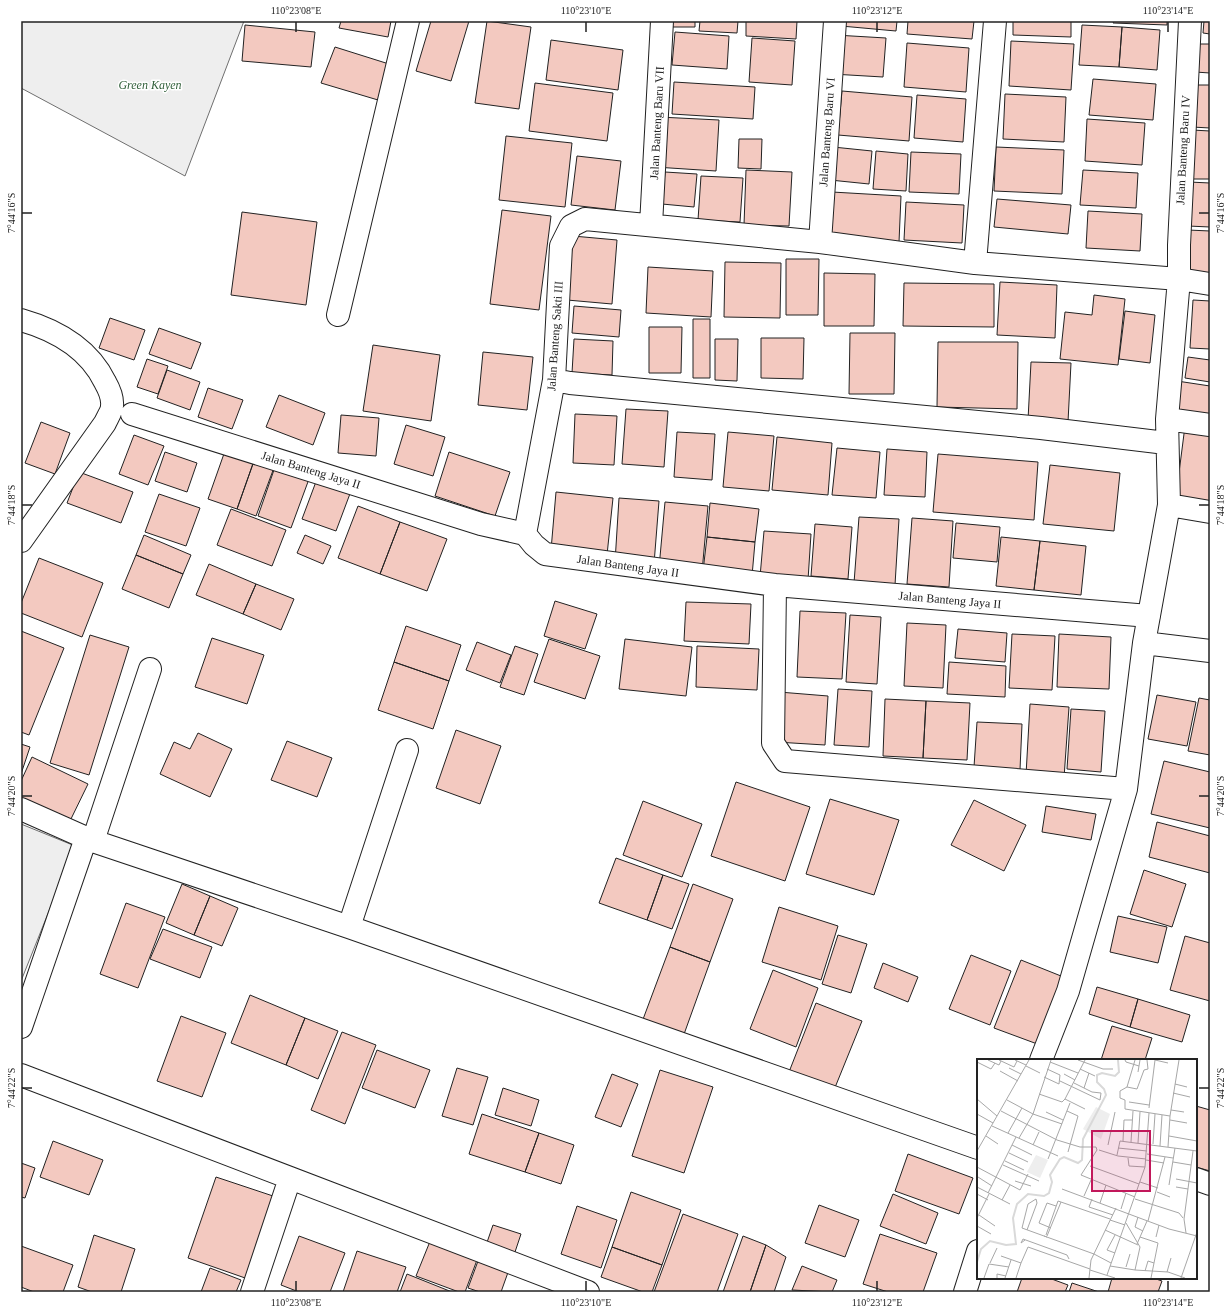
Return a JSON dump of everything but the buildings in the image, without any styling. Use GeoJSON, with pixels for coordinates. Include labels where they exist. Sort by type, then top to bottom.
{"type":"FeatureCollection","features":[{"type":"Feature","properties":{"kind":"street"},"geometry":{"type":"LineString","coordinates":[[338,315],[408,21]]}},
{"type":"Feature","properties":{"kind":"street","name":"Jalan Banteng Baru VII"},"geometry":{"type":"LineString","coordinates":[[651,225],[660,21]]}},
{"type":"Feature","properties":{"kind":"street","name":"Jalan Banteng Baru VI"},"geometry":{"type":"LineString","coordinates":[[820,242],[835,21]]}},
{"type":"Feature","properties":{"kind":"street"},"geometry":{"type":"LineString","coordinates":[[975,263],[994,21]]}},
{"type":"Feature","properties":{"kind":"street","name":"Jalan Banteng Baru IV"},"geometry":{"type":"LineString","coordinates":[[1041,1059],[1068,991],[1126,789],[1144,642],[1169,505],[1166,443],[1167,419],[1179,279],[1179,237],[1190,21]]}},
{"type":"Feature","properties":{"kind":"street","name":"Jalan Banteng Sakti III"},"geometry":{"type":"LineString","coordinates":[[525,534],[554,380],[561,246],[571,226],[585,219],[651,225]]}},
{"type":"Feature","properties":{"kind":"street"},"geometry":{"type":"LineString","coordinates":[[651,225],[820,242],[975,263],[1179,279],[1210,284]]}},
{"type":"Feature","properties":{"kind":"street"},"geometry":{"type":"LineString","coordinates":[[21,320],[35,324],[57,334],[79,347],[101,374],[111,393],[112,406],[105,423],[21,541]]}},
{"type":"Feature","properties":{"kind":"street"},"geometry":{"type":"LineString","coordinates":[[554,380],[578,384],[1041,428],[1166,443]]}},
{"type":"Feature","properties":{"kind":"street","name":"Jalan Banteng Jaya II"},"geometry":{"type":"LineString","coordinates":[[132,414],[481,524],[525,534],[534,545],[545,554],[775,585],[1149,616]]}},
{"type":"Feature","properties":{"kind":"street"},"geometry":{"type":"LineString","coordinates":[[1167,419],[1210,425]]}},
{"type":"Feature","properties":{"kind":"street"},"geometry":{"type":"LineString","coordinates":[[1169,505],[1210,512]]}},
{"type":"Feature","properties":{"kind":"street"},"geometry":{"type":"LineString","coordinates":[[775,585],[773,743],[785,761],[1126,789]]}},
{"type":"Feature","properties":{"kind":"street"},"geometry":{"type":"LineString","coordinates":[[1144,642],[1210,651]]}},
{"type":"Feature","properties":{"kind":"street"},"geometry":{"type":"LineString","coordinates":[[21,1027],[150,669]]}},
{"type":"Feature","properties":{"kind":"street"},"geometry":{"type":"LineString","coordinates":[[349,927],[407,750]]}},
{"type":"Feature","properties":{"kind":"street"},"geometry":{"type":"LineString","coordinates":[[21,809],[90,839],[349,927],[977,1148]]}},
{"type":"Feature","properties":{"kind":"street"},"geometry":{"type":"LineString","coordinates":[[21,1075],[588,1292]]}},
{"type":"Feature","properties":{"kind":"street"},"geometry":{"type":"LineString","coordinates":[[252,1292],[290,1178]]}},
{"type":"Feature","properties":{"kind":"street"},"geometry":{"type":"LineString","coordinates":[[1197,1180],[1210,1184]]}},
{"type":"Feature","properties":{"kind":"street"},"geometry":{"type":"LineString","coordinates":[[965,1292],[977,1254]]}},
{"type":"Feature","properties":{"kind":"green space","name":"Green Kayen"},"geometry":{"type":"Polygon","coordinates":[[[21,21],[244,21],[185,176],[21,88],[21,21]]]}},
{"type":"Feature","properties":{"kind":"green space"},"geometry":{"type":"Polygon","coordinates":[[[21,824],[75,846],[21,981],[21,824]]]}}]}
